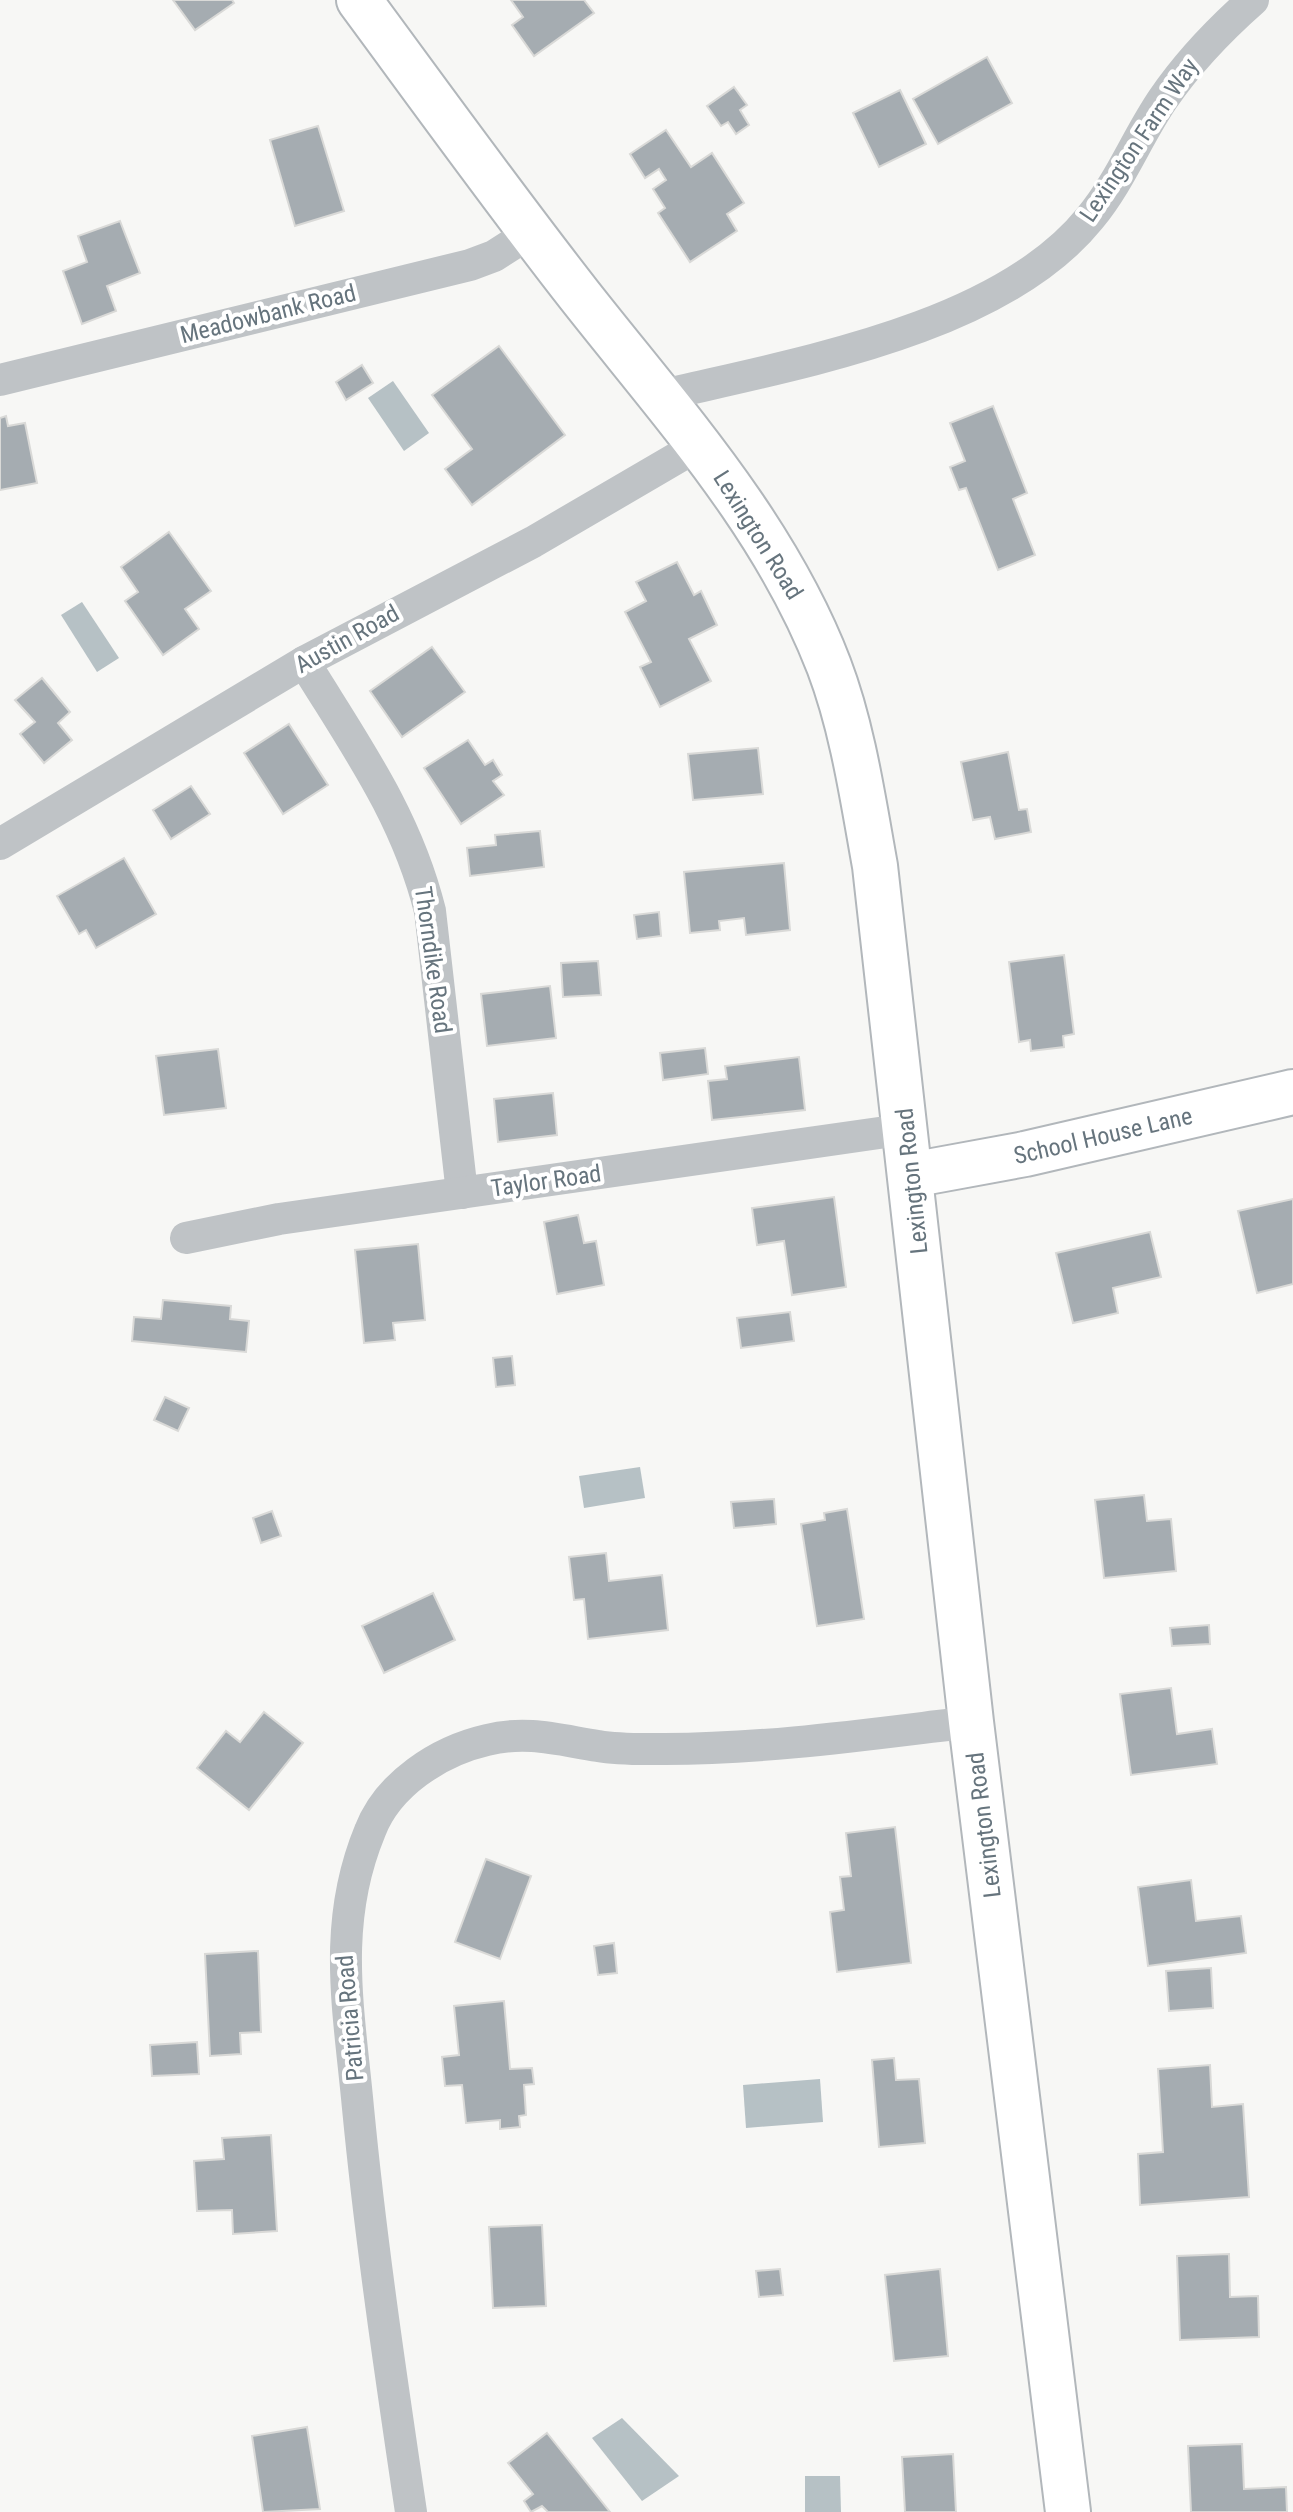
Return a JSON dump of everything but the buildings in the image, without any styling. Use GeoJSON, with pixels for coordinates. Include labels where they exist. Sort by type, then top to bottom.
{"type":"FeatureCollection","features":[{"type":"Feature","properties":{"kind":"street","name":"Lexington Road"},"geometry":{"type":"LineString","coordinates":[[359,0],[530,233],[699,445],[775,554],[829,667],[851,746],[875,866],[907,1129],[971,1722],[1068,2512]]}},
{"type":"Feature","properties":{"kind":"street","name":"Lexington Farm Way"},"geometry":{"type":"LineString","coordinates":[[659,396],[893,336],[1005,287],[1053,255],[1090,218],[1189,63],[1253,0]]}},
{"type":"Feature","properties":{"kind":"street","name":"Meadowbank Road"},"geometry":{"type":"LineString","coordinates":[[0,380],[470,265],[494,256],[530,233]]}},
{"type":"Feature","properties":{"kind":"street","name":"Austin Road"},"geometry":{"type":"LineString","coordinates":[[0,844],[304,662],[533,542],[699,445]]}},
{"type":"Feature","properties":{"kind":"street","name":"Thorndike Road"},"geometry":{"type":"LineString","coordinates":[[304,662],[386,794],[419,868],[430,911],[462,1193]]}},
{"type":"Feature","properties":{"kind":"street","name":"School House Lane"},"geometry":{"type":"LineString","coordinates":[[911,1175],[1025,1154],[1293,1092]]}},
{"type":"Feature","properties":{"kind":"street","name":"Taylor Road"},"geometry":{"type":"LineString","coordinates":[[186,1238],[279,1219],[907,1129]]}},
{"type":"Feature","properties":{"kind":"street","name":"Patricia Road"},"geometry":{"type":"LineString","coordinates":[[411,2512],[368,2216],[343,1948],[353,1882],[370,1828],[392,1792],[436,1760],[482,1741],[517,1733],[556,1737],[600,1747],[666,1749],[794,1742],[971,1722]]}},
{"type":"Feature","properties":{"kind":"shaded area"},"geometry":{"type":"Polygon","coordinates":[[[393,381],[429,433],[404,451],[368,398],[393,381]]]}},
{"type":"Feature","properties":{"kind":"shaded area"},"geometry":{"type":"Polygon","coordinates":[[[82,602],[119,658],[97,672],[61,615],[82,602]]]}},
{"type":"Feature","properties":{"kind":"shaded area"},"geometry":{"type":"Polygon","coordinates":[[[640,1467],[645,1498],[584,1508],[579,1476],[640,1467]]]}},
{"type":"Feature","properties":{"kind":"shaded area"},"geometry":{"type":"Polygon","coordinates":[[[820,2079],[823,2122],[746,2128],[743,2085],[820,2079]]]}},
{"type":"Feature","properties":{"kind":"shaded area"},"geometry":{"type":"Polygon","coordinates":[[[622,2418],[679,2476],[642,2501],[592,2438],[622,2418]]]}},
{"type":"Feature","properties":{"kind":"shaded area"},"geometry":{"type":"Polygon","coordinates":[[[805,2476],[840,2476],[841,2512],[805,2512],[805,2476]]]}}]}
